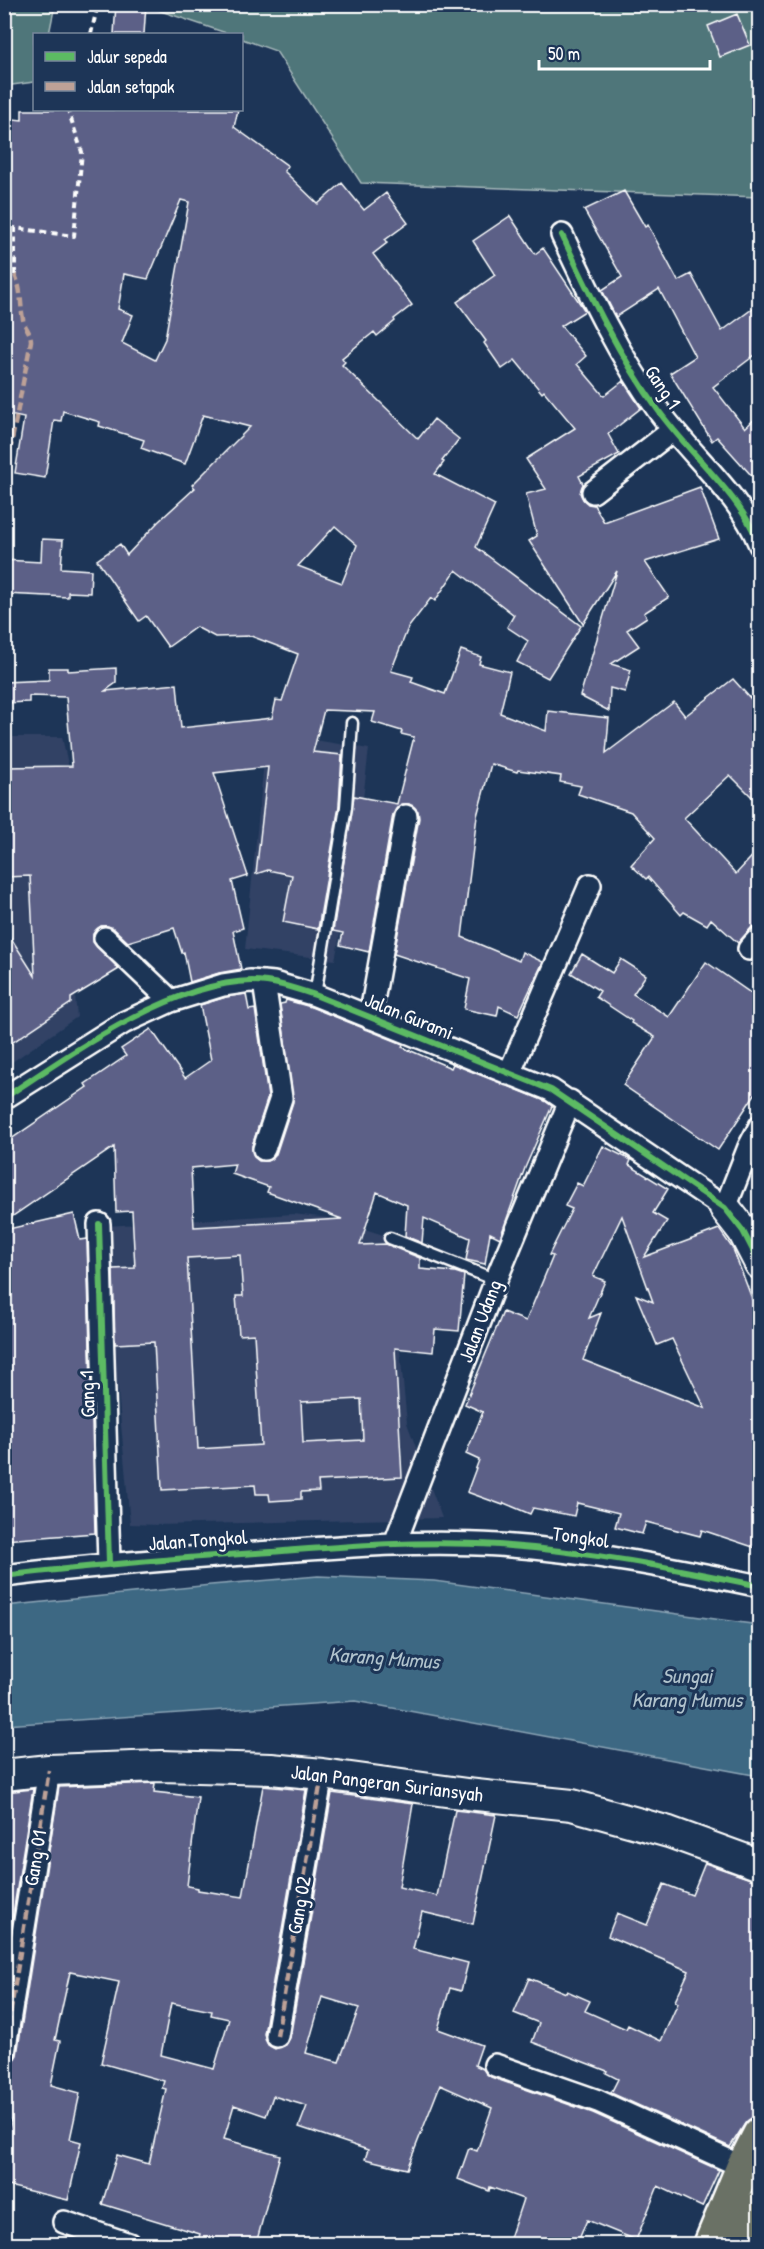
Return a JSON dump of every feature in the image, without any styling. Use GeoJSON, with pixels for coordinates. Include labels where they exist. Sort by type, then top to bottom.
{"type":"FeatureCollection","features":[{"type":"Feature","properties":{"kind":"highway"},"geometry":{"type":"LineString","coordinates":[[711,2244],[759,2134]]}},
{"type":"Feature","properties":{"kind":"highway"},"geometry":{"type":"LineString","coordinates":[[745,2244],[759,2207]]}},
{"type":"Feature","properties":{"kind":"main road","name":"Jalan Gurami"},"geometry":{"type":"LineString","coordinates":[[724,1208],[743,1231],[759,1264]]}},
{"type":"Feature","properties":{"kind":"main road","name":"Jalan Pangeran Suriansyah"},"geometry":{"type":"LineString","coordinates":[[4,1775],[49,1770],[161,1766],[271,1769],[322,1774],[467,1794],[572,1805],[669,1832],[759,1865]]}},
{"type":"Feature","properties":{"kind":"street","name":"Gang 1"},"geometry":{"type":"LineString","coordinates":[[562,235],[611,335],[630,368],[673,430],[725,490],[749,524],[759,544]]}},
{"type":"Feature","properties":{"kind":"street"},"geometry":{"type":"LineString","coordinates":[[593,492],[673,430]]}},
{"type":"Feature","properties":{"kind":"street"},"geometry":{"type":"LineString","coordinates":[[370,1018],[406,816]]}},
{"type":"Feature","properties":{"kind":"street"},"geometry":{"type":"LineString","coordinates":[[509,1074],[590,885]]}},
{"type":"Feature","properties":{"kind":"street"},"geometry":{"type":"LineString","coordinates":[[105,938],[171,1001]]}},
{"type":"Feature","properties":{"kind":"street","name":"Jalan Gurami"},"geometry":{"type":"LineString","coordinates":[[4,1098],[106,1033],[171,1001],[223,985],[250,981],[264,982],[315,995],[551,1090],[724,1208]]}},
{"type":"Feature","properties":{"kind":"street"},"geometry":{"type":"LineString","coordinates":[[264,982],[281,1098],[264,1149]]}},
{"type":"Feature","properties":{"kind":"street","name":"Jalan Udang"},"geometry":{"type":"LineString","coordinates":[[395,1543],[496,1280],[570,1101]]}},
{"type":"Feature","properties":{"kind":"street"},"geometry":{"type":"LineString","coordinates":[[724,1208],[748,1147],[759,1126]]}},
{"type":"Feature","properties":{"kind":"street","name":"Gang 1"},"geometry":{"type":"LineString","coordinates":[[99,1224],[109,1563]]}},
{"type":"Feature","properties":{"kind":"street","name":"Jalan Tongkol"},"geometry":{"type":"LineString","coordinates":[[4,1576],[109,1563],[395,1543]]}},
{"type":"Feature","properties":{"kind":"street","name":"Tongkol"},"geometry":{"type":"LineString","coordinates":[[395,1543],[496,1545],[554,1550],[667,1566],[759,1586]]}},
{"type":"Feature","properties":{"kind":"street","name":"Gang 01"},"geometry":{"type":"LineString","coordinates":[[4,2053],[49,1770]]}},
{"type":"Feature","properties":{"kind":"street","name":"Gang 02"},"geometry":{"type":"LineString","coordinates":[[277,2036],[322,1774]]}},
{"type":"Feature","properties":{"kind":"street"},"geometry":{"type":"LineString","coordinates":[[495,2065],[598,2102],[743,2167]]}},
{"type":"Feature","properties":{"kind":"street"},"geometry":{"type":"LineString","coordinates":[[64,2222],[129,2244]]}},
{"type":"Feature","properties":{"kind":"lane"},"geometry":{"type":"LineString","coordinates":[[315,995],[346,807],[352,723]]}},
{"type":"Feature","properties":{"kind":"lane"},"geometry":{"type":"LineString","coordinates":[[390,1238],[496,1280]]}},
{"type":"Feature","properties":{"kind":"path"},"geometry":{"type":"LineString","coordinates":[[91,33],[98,4]]}},
{"type":"Feature","properties":{"kind":"path"},"geometry":{"type":"LineString","coordinates":[[15,275],[15,228],[74,236],[82,152],[68,111]]}},
{"type":"Feature","properties":{"kind":"shaded area"},"geometry":{"type":"Polygon","coordinates":[[[267,732],[369,749],[357,850],[335,960],[245,949],[267,732]]]}},
{"type":"Feature","properties":{"kind":"shaded area"},"geometry":{"type":"Polygon","coordinates":[[[5,737],[62,737],[68,764],[73,840],[71,952],[77,1017],[5,1067],[5,737]]]}},
{"type":"Feature","properties":{"kind":"shaded area"},"geometry":{"type":"Polygon","coordinates":[[[293,1214],[330,1218],[396,1239],[396,1309],[407,1423],[442,1518],[130,1524],[109,1291],[106,1226],[293,1214]]]}},
{"type":"Feature","properties":{"kind":"green space"},"geometry":{"type":"Polygon","coordinates":[[[4,5],[55,5],[49,33],[33,33],[33,82],[5,86],[4,5]]]}},
{"type":"Feature","properties":{"kind":"green space"},"geometry":{"type":"Polygon","coordinates":[[[143,5],[759,5],[759,197],[361,183],[276,51],[243,39],[243,33],[226,33],[143,5]]]}},
{"type":"Feature","properties":{"kind":"water","name":"Sungai Karang Mumus"},"geometry":{"type":"Polygon","coordinates":[[[318,1576],[434,1581],[759,1625],[759,1776],[355,1701],[5,1725],[5,1606],[318,1576]]]}},
{"type":"Feature","properties":{"kind":"building"},"geometry":{"type":"Polygon","coordinates":[[[116,4],[146,4],[144,33],[114,33],[116,4]]]}},
{"type":"Feature","properties":{"kind":"building"},"geometry":{"type":"Polygon","coordinates":[[[737,14],[750,45],[720,57],[708,26],[737,14]]]}},
{"type":"Feature","properties":{"kind":"building"},"geometry":{"type":"Polygon","coordinates":[[[22,110],[238,111],[234,127],[288,166],[284,171],[318,204],[342,183],[364,210],[386,193],[408,223],[385,240],[387,243],[373,254],[412,305],[377,336],[374,332],[342,358],[345,362],[342,365],[418,439],[434,419],[459,439],[435,474],[495,505],[476,547],[581,626],[548,678],[517,662],[528,641],[507,627],[514,615],[456,570],[435,601],[431,598],[408,628],[391,671],[413,677],[411,682],[445,694],[461,650],[481,657],[479,664],[510,672],[500,713],[546,731],[548,711],[609,718],[606,753],[674,702],[685,716],[733,679],[759,708],[759,804],[730,775],[684,818],[736,874],[759,849],[759,924],[751,928],[738,943],[711,919],[707,925],[684,912],[681,915],[648,877],[646,879],[631,865],[655,838],[631,812],[578,794],[581,786],[560,782],[561,776],[518,770],[517,772],[491,764],[477,816],[462,937],[519,961],[522,952],[543,962],[518,1015],[499,1006],[497,1016],[464,1009],[470,979],[394,954],[419,818],[418,811],[409,804],[401,804],[393,814],[369,952],[340,945],[343,933],[333,931],[354,796],[397,804],[414,737],[372,722],[375,712],[324,710],[313,752],[342,755],[339,806],[318,929],[283,922],[292,875],[268,870],[256,874],[268,767],[214,773],[248,876],[232,881],[243,928],[233,931],[241,969],[190,982],[184,952],[182,953],[174,928],[128,942],[113,928],[101,926],[93,934],[93,942],[119,969],[71,998],[71,1003],[4,1048],[4,927],[35,976],[30,876],[4,877],[4,767],[72,766],[66,697],[29,696],[29,702],[4,703],[4,682],[49,680],[49,668],[68,668],[68,671],[116,668],[116,683],[105,691],[177,684],[181,728],[272,718],[276,700],[282,701],[298,654],[251,636],[215,637],[196,627],[168,647],[146,616],[139,621],[97,560],[120,544],[127,555],[195,488],[192,485],[250,427],[203,415],[185,464],[141,448],[144,440],[99,426],[100,422],[63,411],[61,421],[54,420],[45,478],[15,473],[24,418],[4,414],[4,335],[11,304],[4,303],[4,118],[22,120],[22,110]],[[181,200],[148,279],[124,274],[118,309],[133,315],[122,343],[155,360],[165,339],[189,202],[181,200]],[[335,526],[298,566],[342,583],[357,545],[335,526]]]}},
{"type":"Feature","properties":{"kind":"building"},"geometry":{"type":"Polygon","coordinates":[[[624,191],[645,227],[648,225],[678,281],[691,274],[722,331],[759,304],[759,352],[713,387],[745,428],[759,415],[759,484],[717,437],[712,441],[670,373],[695,357],[659,289],[616,317],[602,290],[622,277],[584,210],[624,191]]]}},
{"type":"Feature","properties":{"kind":"building"},"geometry":{"type":"Polygon","coordinates":[[[510,216],[535,254],[543,248],[585,311],[561,326],[586,356],[577,364],[604,396],[623,381],[641,408],[608,434],[619,454],[579,476],[583,484],[580,493],[583,499],[588,504],[594,505],[604,522],[700,487],[719,539],[645,562],[669,597],[644,613],[647,617],[627,630],[639,646],[611,664],[631,670],[625,692],[610,688],[609,711],[580,696],[617,571],[583,624],[529,541],[537,536],[526,494],[546,489],[526,459],[575,428],[515,360],[502,369],[484,343],[486,341],[457,302],[495,275],[473,241],[510,216]]]}},
{"type":"Feature","properties":{"kind":"building"},"geometry":{"type":"Polygon","coordinates":[[[42,539],[63,540],[61,568],[91,570],[90,593],[68,592],[68,597],[4,594],[4,560],[41,562],[42,539]]]}},
{"type":"Feature","properties":{"kind":"building"},"geometry":{"type":"Polygon","coordinates":[[[582,954],[612,973],[621,959],[646,975],[633,994],[669,1017],[706,962],[759,999],[759,1088],[718,1150],[623,1085],[655,1037],[631,1023],[632,1021],[596,997],[600,991],[571,973],[582,954]]]}},
{"type":"Feature","properties":{"kind":"building"},"geometry":{"type":"Polygon","coordinates":[[[246,994],[249,1010],[255,1009],[268,1097],[252,1146],[254,1157],[259,1161],[267,1161],[276,1154],[293,1102],[280,1004],[285,1003],[286,1000],[311,1007],[403,1044],[402,1047],[451,1068],[453,1064],[545,1101],[552,1106],[525,1168],[500,1238],[490,1233],[485,1264],[466,1260],[470,1238],[424,1218],[422,1243],[405,1236],[407,1205],[377,1192],[360,1245],[386,1244],[420,1258],[420,1269],[464,1275],[459,1331],[435,1329],[433,1352],[395,1348],[402,1477],[318,1481],[319,1491],[301,1492],[301,1499],[270,1501],[269,1494],[256,1494],[255,1485],[162,1490],[154,1342],[115,1344],[113,1269],[135,1268],[132,1211],[116,1212],[114,1147],[4,1222],[4,1144],[87,1087],[85,1084],[126,1056],[121,1049],[151,1029],[185,1078],[211,1060],[200,1005],[246,994]],[[235,1164],[191,1168],[194,1227],[342,1219],[267,1192],[269,1187],[232,1174],[235,1164]],[[240,1255],[187,1258],[198,1449],[261,1445],[254,1334],[239,1335],[236,1296],[243,1296],[240,1255]],[[361,1399],[301,1402],[303,1443],[363,1440],[361,1399]]]}},
{"type":"Feature","properties":{"kind":"building"},"geometry":{"type":"Polygon","coordinates":[[[603,1146],[631,1160],[629,1165],[668,1189],[653,1213],[667,1221],[644,1257],[719,1229],[733,1249],[759,1317],[759,1549],[702,1530],[700,1536],[646,1522],[642,1534],[615,1527],[619,1513],[577,1503],[574,1516],[533,1508],[530,1514],[504,1503],[503,1505],[467,1492],[479,1460],[466,1454],[483,1412],[465,1404],[503,1312],[526,1321],[553,1256],[549,1255],[572,1209],[565,1206],[577,1183],[583,1186],[603,1146]],[[622,1216],[593,1276],[605,1281],[589,1318],[601,1313],[583,1360],[705,1408],[672,1339],[657,1345],[636,1295],[653,1302],[622,1216]]]}},
{"type":"Feature","properties":{"kind":"building"},"geometry":{"type":"Polygon","coordinates":[[[74,1214],[80,1240],[87,1239],[95,1533],[4,1540],[4,1230],[74,1214]]]}},
{"type":"Feature","properties":{"kind":"building"},"geometry":{"type":"Polygon","coordinates":[[[155,1783],[154,1792],[198,1797],[187,1886],[198,1888],[198,1890],[243,1897],[263,1786],[306,1790],[264,2034],[268,2045],[275,2049],[286,2045],[290,2038],[332,1793],[413,1804],[399,1887],[437,1896],[455,1810],[496,1815],[473,1924],[422,1912],[413,1949],[468,1963],[461,1991],[450,1988],[438,2029],[482,2045],[475,2065],[491,2077],[593,2113],[719,2170],[702,2207],[658,2186],[636,2240],[587,2220],[577,2244],[508,2244],[523,2199],[490,2187],[489,2191],[458,2179],[469,2148],[477,2151],[492,2108],[440,2085],[407,2169],[365,2159],[368,2150],[299,2127],[307,2106],[273,2096],[266,2116],[234,2105],[224,2139],[280,2155],[256,2244],[197,2244],[200,2234],[102,2204],[117,2155],[149,2164],[166,2089],[162,2088],[164,2081],[101,2063],[119,1982],[70,1972],[55,2040],[60,2041],[51,2085],[80,2093],[70,2139],[81,2142],[68,2200],[4,2185],[4,2150],[11,2120],[4,2118],[4,2065],[13,2061],[17,2055],[59,1787],[155,1783]],[[322,1997],[306,2053],[339,2062],[359,2008],[322,1997]],[[171,2003],[161,2055],[214,2069],[229,2019],[211,2015],[212,2011],[171,2003]]]}},
{"type":"Feature","properties":{"kind":"building"},"geometry":{"type":"Polygon","coordinates":[[[33,1789],[4,1969],[4,1794],[5,1792],[33,1789]]]}},
{"type":"Feature","properties":{"kind":"building"},"geometry":{"type":"Polygon","coordinates":[[[705,1863],[759,1882],[759,2107],[756,2116],[746,2122],[730,2147],[611,2093],[618,2079],[606,2073],[607,2071],[532,2042],[539,2023],[514,2013],[529,1978],[590,2001],[585,2011],[626,2029],[628,2025],[661,2041],[678,2003],[675,2001],[689,1971],[608,1936],[617,1913],[647,1925],[664,1884],[692,1895],[705,1863]]]}},
{"type":"Feature","properties":{"kind":"marked path"},"geometry":{"type":"LineString","coordinates":[[4,443],[11,445],[31,341],[24,322],[15,275]]}},
{"type":"Feature","properties":{"kind":"marked path"},"geometry":{"type":"LineString","coordinates":[[4,2053],[49,1770]]}},
{"type":"Feature","properties":{"kind":"marked path"},"geometry":{"type":"LineString","coordinates":[[277,2036],[322,1774]]}},
{"type":"Feature","properties":{"kind":"cycle path"},"geometry":{"type":"LineString","coordinates":[[562,235],[630,368],[671,427],[740,508],[760,545]]}},
{"type":"Feature","properties":{"kind":"cycle path"},"geometry":{"type":"LineString","coordinates":[[4,1098],[122,1023],[188,994],[221,985],[252,981],[292,987],[551,1090],[725,1208],[743,1231],[760,1264]]}},
{"type":"Feature","properties":{"kind":"cycle path"},"geometry":{"type":"LineString","coordinates":[[99,1224],[109,1563]]}},
{"type":"Feature","properties":{"kind":"cycle path"},"geometry":{"type":"LineString","coordinates":[[4,1576],[205,1557],[357,1546],[442,1543],[565,1551],[760,1586]]}},
{"type":"Feature","properties":{"kind":"water label","name":"Karang Mumus"},"geometry":{"type":"Point","coordinates":[384,1658]}}]}
